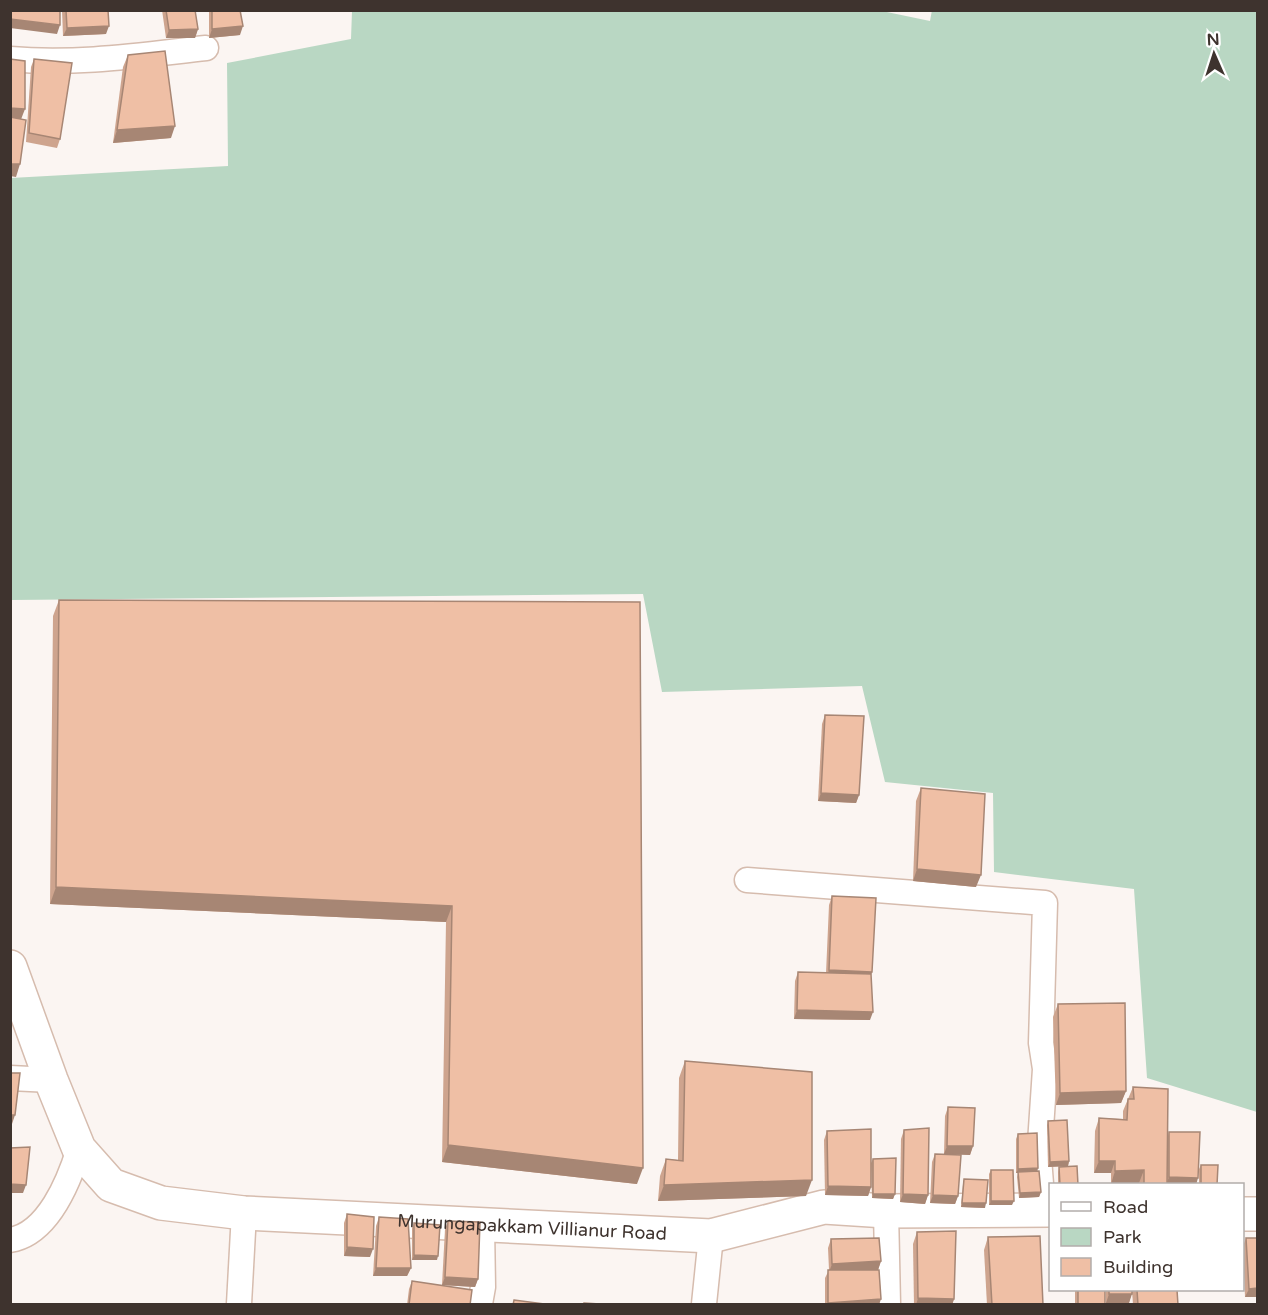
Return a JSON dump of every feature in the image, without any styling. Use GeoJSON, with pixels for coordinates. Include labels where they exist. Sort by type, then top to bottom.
{"type":"FeatureCollection","features":[{"type":"Feature","properties":{"kind":"main road","name":"Murungapakkam Villianur Road"},"geometry":{"type":"LineString","coordinates":[[10,967],[79,1149],[111,1185],[161,1203],[244,1213],[711,1236],[824,1207],[886,1211],[1047,1210]]}},
{"type":"Feature","properties":{"kind":"street"},"geometry":{"type":"LineString","coordinates":[[10,59],[33,61],[100,59],[207,48]]}},
{"type":"Feature","properties":{"kind":"street"},"geometry":{"type":"LineString","coordinates":[[747,880],[1045,903],[1041,1043],[1046,1070],[1039,1158],[1047,1210]]}},
{"type":"Feature","properties":{"kind":"street"},"geometry":{"type":"LineString","coordinates":[[10,1078],[51,1080]]}},
{"type":"Feature","properties":{"kind":"street"},"geometry":{"type":"LineString","coordinates":[[10,1240],[20,1238],[36,1229],[64,1187],[79,1149]]}},
{"type":"Feature","properties":{"kind":"street"},"geometry":{"type":"LineString","coordinates":[[886,1211],[888,1305]]}},
{"type":"Feature","properties":{"kind":"street"},"geometry":{"type":"LineString","coordinates":[[239,1305],[244,1213]]}},
{"type":"Feature","properties":{"kind":"street"},"geometry":{"type":"LineString","coordinates":[[480,1305],[483,1287],[482,1226]]}},
{"type":"Feature","properties":{"kind":"street"},"geometry":{"type":"LineString","coordinates":[[704,1305],[711,1236]]}},
{"type":"Feature","properties":{"kind":"green space"},"geometry":{"type":"Polygon","coordinates":[[[932,10],[1257,11],[1257,1112],[1147,1078],[1134,889],[994,872],[993,793],[885,782],[862,686],[662,692],[643,594],[11,600],[11,178],[228,166],[227,63],[351,39],[352,11],[882,11],[930,21],[932,10]]]}},
{"type":"Feature","properties":{"kind":"building"},"geometry":{"type":"Polygon","coordinates":[[[10,10],[60,10],[60,25],[10,19],[10,10]]]}},
{"type":"Feature","properties":{"kind":"building"},"geometry":{"type":"Polygon","coordinates":[[[66,10],[108,10],[109,26],[67,28],[66,10]]]}},
{"type":"Feature","properties":{"kind":"building"},"geometry":{"type":"Polygon","coordinates":[[[166,10],[195,10],[198,29],[169,30],[166,10]]]}},
{"type":"Feature","properties":{"kind":"building"},"geometry":{"type":"Polygon","coordinates":[[[212,10],[240,10],[243,26],[212,29],[212,10]]]}},
{"type":"Feature","properties":{"kind":"building"},"geometry":{"type":"Polygon","coordinates":[[[165,51],[175,126],[117,130],[128,55],[165,51]]]}},
{"type":"Feature","properties":{"kind":"building"},"geometry":{"type":"Polygon","coordinates":[[[10,59],[25,61],[25,109],[10,108],[10,59]]]}},
{"type":"Feature","properties":{"kind":"building"},"geometry":{"type":"Polygon","coordinates":[[[34,59],[72,63],[60,139],[29,133],[34,59]]]}},
{"type":"Feature","properties":{"kind":"building"},"geometry":{"type":"Polygon","coordinates":[[[10,117],[26,120],[20,164],[10,164],[10,117]]]}},
{"type":"Feature","properties":{"kind":"building"},"geometry":{"type":"Polygon","coordinates":[[[59,600],[640,602],[643,1168],[448,1145],[452,906],[56,887],[59,600]]]}},
{"type":"Feature","properties":{"kind":"building"},"geometry":{"type":"Polygon","coordinates":[[[825,715],[864,716],[859,795],[821,793],[825,715]]]}},
{"type":"Feature","properties":{"kind":"building"},"geometry":{"type":"Polygon","coordinates":[[[921,788],[985,794],[981,875],[917,869],[921,788]]]}},
{"type":"Feature","properties":{"kind":"building"},"geometry":{"type":"Polygon","coordinates":[[[832,896],[876,898],[872,972],[829,970],[832,896]]]}},
{"type":"Feature","properties":{"kind":"building"},"geometry":{"type":"Polygon","coordinates":[[[798,972],[871,974],[873,1012],[797,1010],[798,972]]]}},
{"type":"Feature","properties":{"kind":"building"},"geometry":{"type":"Polygon","coordinates":[[[1125,1003],[1126,1091],[1060,1093],[1058,1004],[1125,1003]]]}},
{"type":"Feature","properties":{"kind":"building"},"geometry":{"type":"Polygon","coordinates":[[[685,1061],[812,1072],[812,1180],[664,1185],[666,1159],[683,1161],[685,1061]]]}},
{"type":"Feature","properties":{"kind":"building"},"geometry":{"type":"Polygon","coordinates":[[[10,1073],[20,1073],[15,1115],[10,1115],[10,1073]]]}},
{"type":"Feature","properties":{"kind":"building"},"geometry":{"type":"Polygon","coordinates":[[[1133,1087],[1168,1089],[1167,1183],[1144,1183],[1144,1170],[1115,1171],[1115,1161],[1099,1161],[1099,1118],[1127,1120],[1128,1099],[1134,1099],[1133,1087]]]}},
{"type":"Feature","properties":{"kind":"building"},"geometry":{"type":"Polygon","coordinates":[[[948,1107],[975,1108],[973,1146],[947,1146],[948,1107]]]}},
{"type":"Feature","properties":{"kind":"building"},"geometry":{"type":"Polygon","coordinates":[[[1067,1120],[1069,1161],[1050,1162],[1048,1121],[1067,1120]]]}},
{"type":"Feature","properties":{"kind":"building"},"geometry":{"type":"Polygon","coordinates":[[[929,1128],[928,1195],[903,1194],[904,1130],[929,1128]]]}},
{"type":"Feature","properties":{"kind":"building"},"geometry":{"type":"Polygon","coordinates":[[[871,1129],[871,1187],[828,1186],[827,1131],[871,1129]]]}},
{"type":"Feature","properties":{"kind":"building"},"geometry":{"type":"Polygon","coordinates":[[[1169,1132],[1200,1132],[1198,1178],[1169,1177],[1169,1132]]]}},
{"type":"Feature","properties":{"kind":"building"},"geometry":{"type":"Polygon","coordinates":[[[1037,1133],[1038,1168],[1018,1169],[1018,1134],[1037,1133]]]}},
{"type":"Feature","properties":{"kind":"building"},"geometry":{"type":"Polygon","coordinates":[[[30,1147],[26,1185],[10,1184],[10,1148],[30,1147]]]}},
{"type":"Feature","properties":{"kind":"building"},"geometry":{"type":"Polygon","coordinates":[[[935,1154],[961,1155],[958,1196],[933,1195],[935,1154]]]}},
{"type":"Feature","properties":{"kind":"building"},"geometry":{"type":"Polygon","coordinates":[[[896,1158],[895,1194],[873,1194],[873,1159],[896,1158]]]}},
{"type":"Feature","properties":{"kind":"building"},"geometry":{"type":"Polygon","coordinates":[[[1201,1165],[1218,1165],[1217,1183],[1201,1183],[1201,1165]]]}},
{"type":"Feature","properties":{"kind":"building"},"geometry":{"type":"Polygon","coordinates":[[[1077,1166],[1078,1183],[1060,1183],[1059,1167],[1077,1166]]]}},
{"type":"Feature","properties":{"kind":"building"},"geometry":{"type":"Polygon","coordinates":[[[991,1170],[1013,1170],[1014,1201],[991,1201],[991,1170]]]}},
{"type":"Feature","properties":{"kind":"building"},"geometry":{"type":"Polygon","coordinates":[[[1039,1171],[1041,1192],[1020,1193],[1018,1172],[1039,1171]]]}},
{"type":"Feature","properties":{"kind":"building"},"geometry":{"type":"Polygon","coordinates":[[[964,1179],[988,1180],[986,1203],[962,1203],[964,1179]]]}},
{"type":"Feature","properties":{"kind":"building"},"geometry":{"type":"Polygon","coordinates":[[[347,1214],[374,1217],[373,1249],[347,1247],[347,1214]]]}},
{"type":"Feature","properties":{"kind":"building"},"geometry":{"type":"Polygon","coordinates":[[[379,1217],[408,1219],[411,1268],[376,1268],[379,1217]]]}},
{"type":"Feature","properties":{"kind":"building"},"geometry":{"type":"Polygon","coordinates":[[[448,1221],[480,1222],[478,1279],[445,1277],[448,1221]]]}},
{"type":"Feature","properties":{"kind":"building"},"geometry":{"type":"Polygon","coordinates":[[[414,1223],[440,1225],[438,1256],[414,1255],[414,1223]]]}},
{"type":"Feature","properties":{"kind":"building"},"geometry":{"type":"Polygon","coordinates":[[[956,1231],[954,1299],[918,1298],[917,1232],[956,1231]]]}},
{"type":"Feature","properties":{"kind":"building"},"geometry":{"type":"Polygon","coordinates":[[[1040,1236],[1043,1305],[992,1305],[988,1237],[1040,1236]]]}},
{"type":"Feature","properties":{"kind":"building"},"geometry":{"type":"Polygon","coordinates":[[[879,1238],[881,1261],[832,1264],[831,1239],[879,1238]]]}},
{"type":"Feature","properties":{"kind":"building"},"geometry":{"type":"Polygon","coordinates":[[[1246,1238],[1257,1238],[1257,1288],[1249,1289],[1246,1238]]]}},
{"type":"Feature","properties":{"kind":"building"},"geometry":{"type":"Polygon","coordinates":[[[828,1270],[879,1270],[881,1299],[828,1303],[828,1270]]]}},
{"type":"Feature","properties":{"kind":"building"},"geometry":{"type":"Polygon","coordinates":[[[412,1281],[472,1290],[470,1305],[409,1305],[412,1281]]]}},
{"type":"Feature","properties":{"kind":"building"},"geometry":{"type":"Polygon","coordinates":[[[1078,1291],[1105,1291],[1105,1305],[1078,1305],[1078,1291]]]}},
{"type":"Feature","properties":{"kind":"building"},"geometry":{"type":"Polygon","coordinates":[[[1109,1291],[1132,1291],[1132,1294],[1109,1294],[1109,1291]]]}},
{"type":"Feature","properties":{"kind":"building"},"geometry":{"type":"Polygon","coordinates":[[[1137,1291],[1177,1291],[1178,1305],[1138,1305],[1137,1291]]]}},
{"type":"Feature","properties":{"kind":"building"},"geometry":{"type":"Polygon","coordinates":[[[514,1300],[552,1305],[513,1305],[514,1300]]]}},
{"type":"Feature","properties":{"kind":"building"},"geometry":{"type":"Polygon","coordinates":[[[584,1303],[616,1305],[584,1305],[584,1303]]]}}]}
